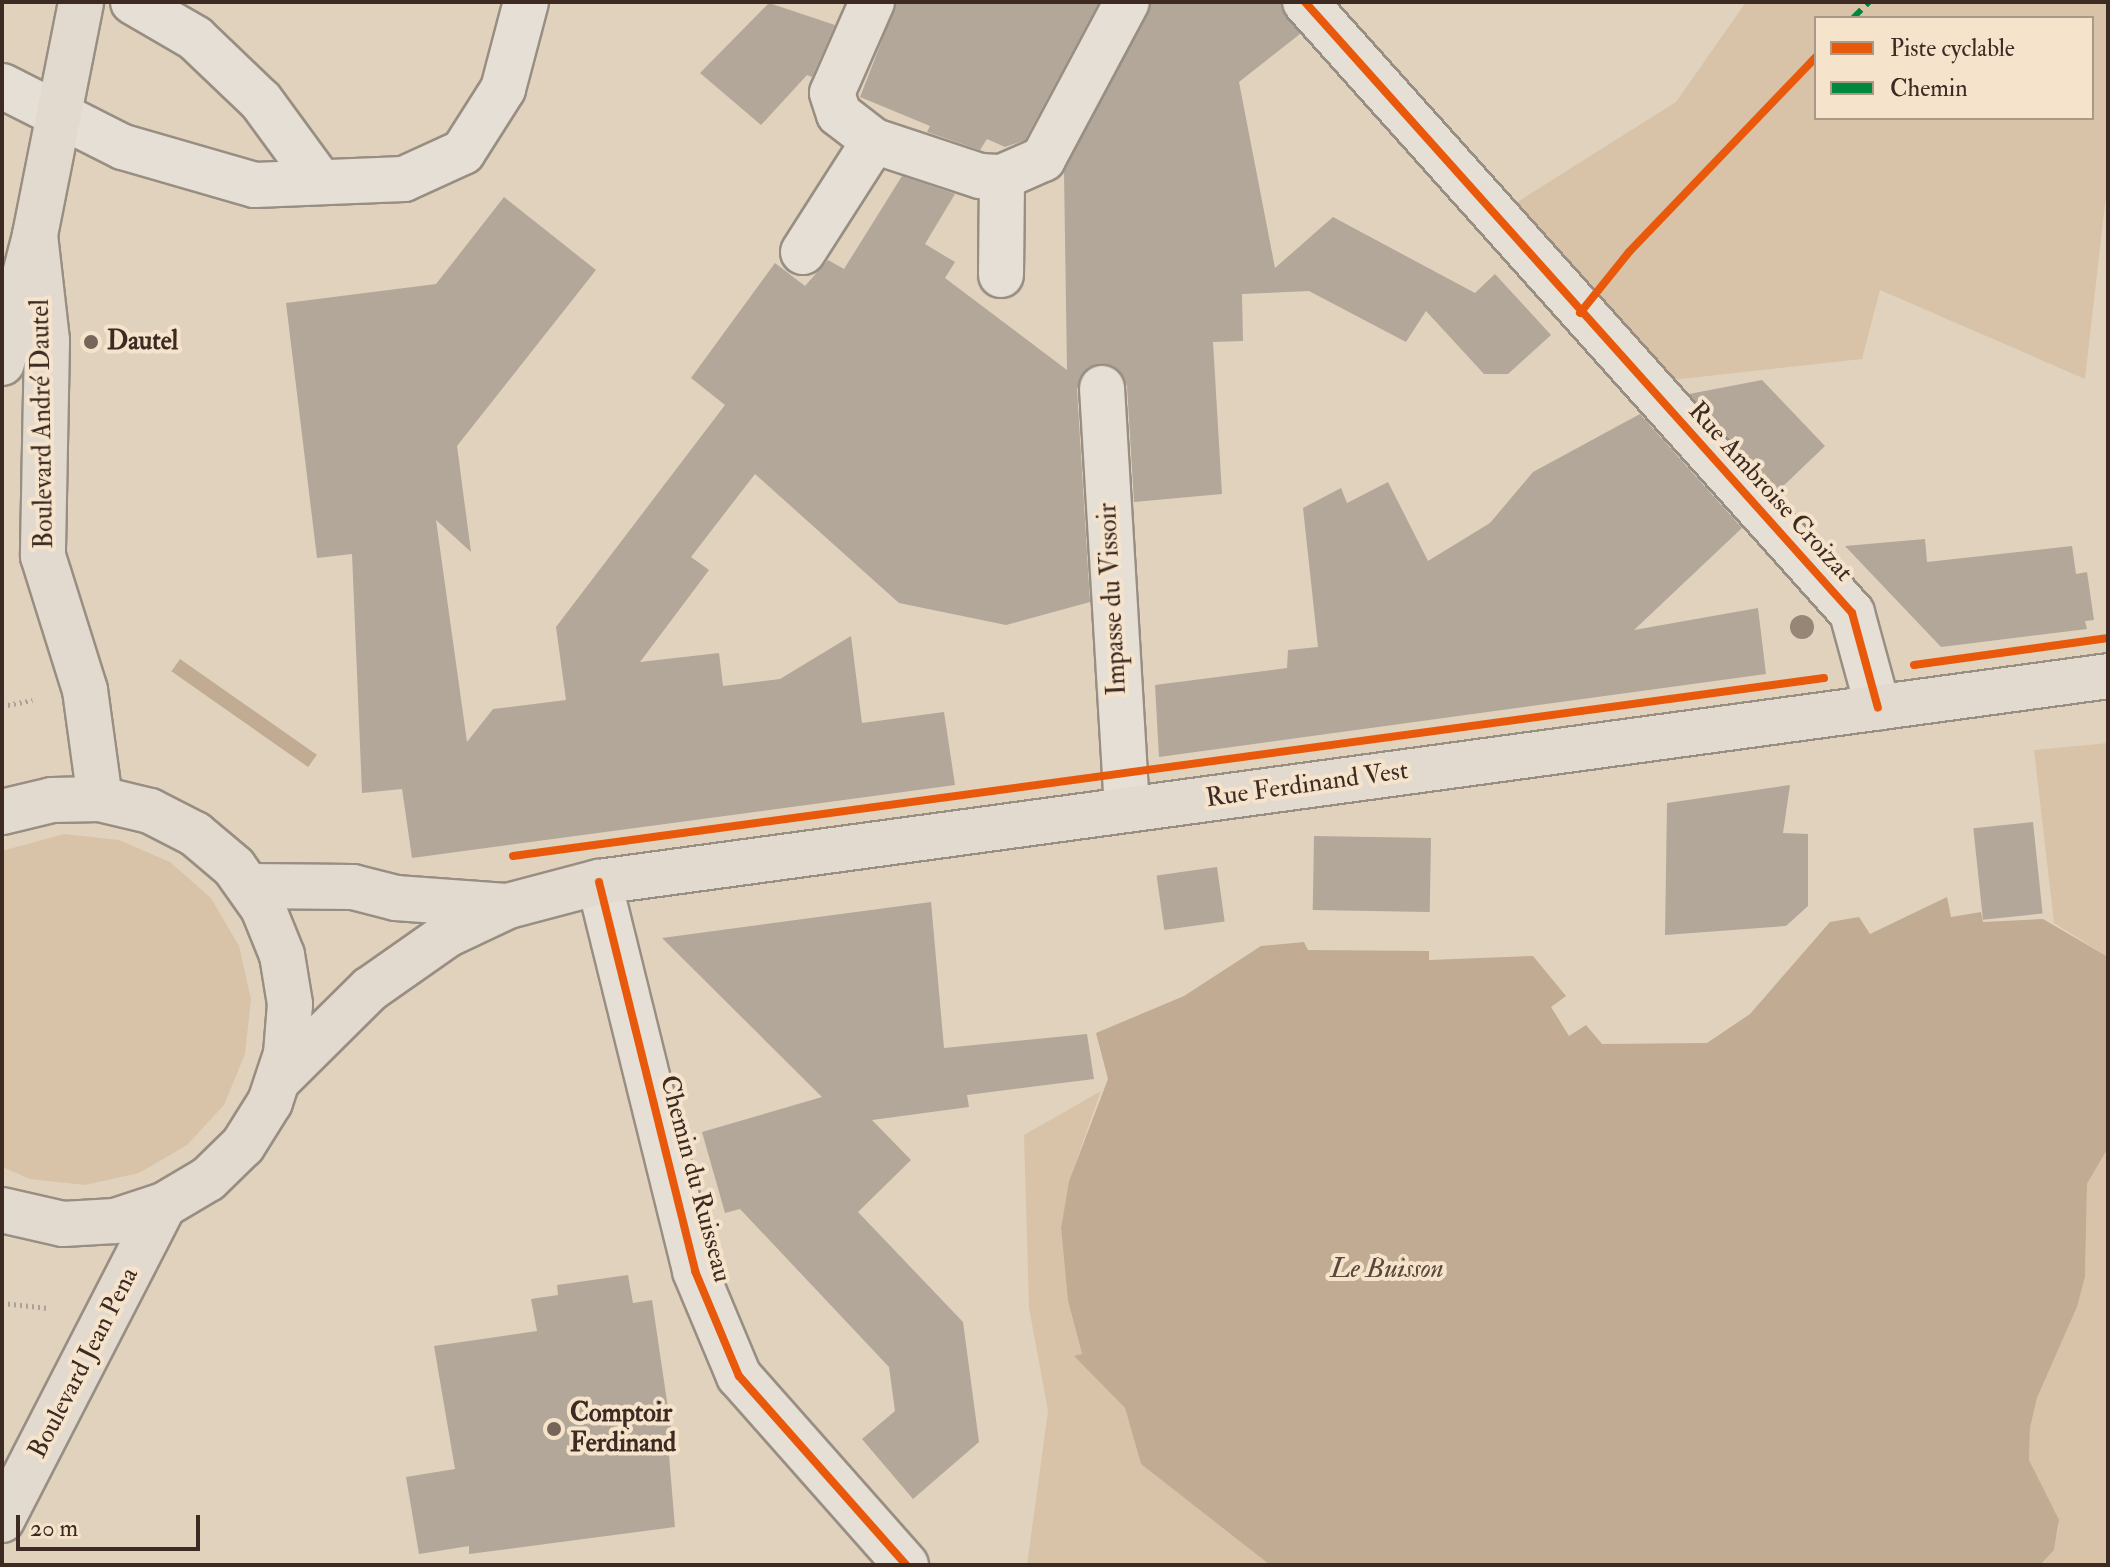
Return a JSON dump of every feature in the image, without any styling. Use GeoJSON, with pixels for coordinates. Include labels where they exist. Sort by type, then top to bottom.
{"type":"FeatureCollection","features":[{"type":"Feature","properties":{"kind":"main road","name":"Boulevard André Dautel"},"geometry":{"type":"LineString","coordinates":[[2,363],[35,235],[81,2]]}},
{"type":"Feature","properties":{"kind":"main road","name":"Boulevard André Dautel"},"geometry":{"type":"LineString","coordinates":[[35,235],[47,341],[43,556],[85,690],[100,799]]}},
{"type":"Feature","properties":{"kind":"main road","name":"Rue Ferdinand Vest"},"geometry":{"type":"LineString","coordinates":[[508,906],[599,882],[2108,676]]}},
{"type":"Feature","properties":{"kind":"main road"},"geometry":{"type":"LineString","coordinates":[[2,812],[52,800],[100,799],[150,811],[195,834],[250,886],[274,931],[288,979],[289,1029],[279,1079]]}},
{"type":"Feature","properties":{"kind":"main road"},"geometry":{"type":"LineString","coordinates":[[250,886],[353,887],[396,898],[508,906]]}},
{"type":"Feature","properties":{"kind":"main road"},"geometry":{"type":"LineString","coordinates":[[2,1210],[38,1220],[90,1223],[164,1205],[208,1179],[243,1145],[279,1079],[370,989],[447,935],[508,906]]}},
{"type":"Feature","properties":{"kind":"main road","name":"Boulevard Jean Pena"},"geometry":{"type":"LineString","coordinates":[[2,1520],[164,1205]]}},
{"type":"Feature","properties":{"kind":"street"},"geometry":{"type":"LineString","coordinates":[[133,2],[195,38],[261,101],[318,179]]}},
{"type":"Feature","properties":{"kind":"street"},"geometry":{"type":"LineString","coordinates":[[2,86],[58,118],[123,147],[255,185],[318,179],[404,179],[463,152],[503,89],[526,2]]}},
{"type":"Feature","properties":{"kind":"street"},"geometry":{"type":"LineString","coordinates":[[872,2],[832,93],[839,114],[874,141],[980,176],[1002,177],[1043,159],[1127,2]]}},
{"type":"Feature","properties":{"kind":"street","name":"Rue Ambroise Croizat"},"geometry":{"type":"LineString","coordinates":[[1305,2],[1852,613],[1878,708]]}},
{"type":"Feature","properties":{"kind":"street"},"geometry":{"type":"LineString","coordinates":[[803,252],[874,141]]}},
{"type":"Feature","properties":{"kind":"street"},"geometry":{"type":"LineString","coordinates":[[1001,275],[1002,177]]}},
{"type":"Feature","properties":{"kind":"street","name":"Impasse du Vissoir"},"geometry":{"type":"LineString","coordinates":[[1102,388],[1127,809]]}},
{"type":"Feature","properties":{"kind":"street","name":"Chemin du Ruisseau"},"geometry":{"type":"LineString","coordinates":[[599,882],[695,1271],[739,1376],[906,1565]]}},
{"type":"Feature","properties":{"kind":"path"},"geometry":{"type":"LineString","coordinates":[[2,1303],[62,1309]]}},
{"type":"Feature","properties":{"kind":"shaded area"},"geometry":{"type":"Polygon","coordinates":[[[1746,2],[2108,2],[2108,178],[2085,379],[1880,290],[1862,359],[1663,381],[1500,213],[1676,102],[1746,2]]]}},
{"type":"Feature","properties":{"kind":"shaded area"},"geometry":{"type":"Polygon","coordinates":[[[2108,743],[2108,957],[2054,923],[2034,750],[2108,743]]]}},
{"type":"Feature","properties":{"kind":"shaded area"},"geometry":{"type":"Polygon","coordinates":[[[64,834],[119,840],[170,862],[211,898],[239,946],[251,999],[245,1054],[224,1105],[187,1145],[139,1173],[85,1185],[30,1179],[2,1167],[2,851],[64,834]]]}},
{"type":"Feature","properties":{"kind":"shaded area"},"geometry":{"type":"Polygon","coordinates":[[[1101,1091],[1069,1181],[1061,1228],[1068,1301],[1082,1355],[1075,1357],[1125,1408],[1141,1464],[1270,1565],[1027,1565],[1048,1411],[1029,1308],[1024,1135],[1101,1091]]]}},
{"type":"Feature","properties":{"kind":"shaded area"},"geometry":{"type":"Polygon","coordinates":[[[2108,1148],[2108,1565],[2040,1565],[2054,1550],[2059,1525],[2029,1460],[2030,1428],[2037,1398],[2077,1307],[2085,1277],[2087,1184],[2108,1148]]]}},
{"type":"Feature","properties":{"kind":"water"},"geometry":{"type":"Polygon","coordinates":[[[180,659],[317,755],[308,767],[171,671],[180,659]]]}},
{"type":"Feature","properties":{"kind":"water","name":"Le Buisson"},"geometry":{"type":"Polygon","coordinates":[[[1947,897],[1951,917],[1981,912],[1983,922],[2043,919],[2108,957],[2108,1148],[2087,1184],[2085,1277],[2077,1307],[2037,1398],[2030,1428],[2029,1460],[2059,1520],[2054,1550],[2040,1565],[1270,1565],[1141,1464],[1125,1408],[1074,1356],[1082,1354],[1068,1301],[1061,1228],[1069,1181],[1108,1079],[1096,1033],[1184,996],[1261,946],[1304,942],[1308,950],[1429,951],[1429,960],[1533,956],[1566,996],[1551,1007],[1569,1036],[1586,1025],[1602,1044],[1707,1043],[1750,1014],[1830,922],[1859,917],[1870,934],[1947,897]]]}},
{"type":"Feature","properties":{"kind":"building"},"geometry":{"type":"Polygon","coordinates":[[[897,2],[1099,2],[1025,140],[1005,147],[987,139],[980,150],[927,132],[930,126],[860,97],[897,2]]]}},
{"type":"Feature","properties":{"kind":"building"},"geometry":{"type":"Polygon","coordinates":[[[1152,2],[1281,2],[1300,34],[1239,82],[1275,268],[1333,217],[1475,293],[1495,274],[1551,335],[1508,374],[1484,374],[1426,311],[1406,342],[1309,291],[1242,294],[1243,341],[1213,342],[1222,494],[1134,502],[1127,386],[1114,366],[1089,367],[1077,389],[1090,602],[1006,625],[899,603],[755,474],[691,557],[709,570],[640,662],[719,653],[723,686],[780,679],[851,636],[862,723],[944,712],[955,785],[412,858],[402,789],[362,793],[352,554],[317,558],[286,303],[436,284],[504,197],[596,270],[457,446],[471,552],[436,520],[467,742],[493,709],[566,700],[556,627],[725,405],[691,378],[775,263],[805,286],[828,260],[844,269],[902,176],[955,194],[925,244],[955,262],[945,278],[1067,370],[1064,172],[1152,2]]]}},
{"type":"Feature","properties":{"kind":"building"},"geometry":{"type":"Polygon","coordinates":[[[769,3],[835,25],[812,77],[807,75],[761,125],[700,73],[769,3]]]}},
{"type":"Feature","properties":{"kind":"building"},"geometry":{"type":"Polygon","coordinates":[[[1762,380],[1825,446],[1777,492],[1689,394],[1762,380]]]}},
{"type":"Feature","properties":{"kind":"building"},"geometry":{"type":"Polygon","coordinates":[[[1640,414],[1742,528],[1634,630],[1758,608],[1766,674],[1159,757],[1155,685],[1287,668],[1288,650],[1318,647],[1303,508],[1341,488],[1347,503],[1388,482],[1428,561],[1490,523],[1533,472],[1640,414]]]}},
{"type":"Feature","properties":{"kind":"building"},"geometry":{"type":"Polygon","coordinates":[[[1925,539],[1927,562],[2072,546],[2076,574],[2087,572],[2094,620],[2085,621],[2087,629],[1941,647],[1845,546],[1925,539]]]}},
{"type":"Feature","properties":{"kind":"building"},"geometry":{"type":"Polygon","coordinates":[[[1790,785],[1783,833],[1808,834],[1808,906],[1786,926],[1665,935],[1667,803],[1790,785]]]}},
{"type":"Feature","properties":{"kind":"building"},"geometry":{"type":"Polygon","coordinates":[[[2033,822],[2043,913],[1983,920],[1973,828],[2033,822]]]}},
{"type":"Feature","properties":{"kind":"building"},"geometry":{"type":"Polygon","coordinates":[[[1314,836],[1431,838],[1430,912],[1313,910],[1314,836]]]}},
{"type":"Feature","properties":{"kind":"building"},"geometry":{"type":"Polygon","coordinates":[[[1217,867],[1225,921],[1164,930],[1157,875],[1217,867]]]}},
{"type":"Feature","properties":{"kind":"building"},"geometry":{"type":"Polygon","coordinates":[[[931,902],[944,1048],[1087,1034],[1094,1079],[967,1095],[969,1107],[872,1120],[911,1160],[858,1212],[963,1322],[979,1442],[913,1499],[862,1439],[895,1411],[889,1367],[740,1209],[725,1213],[702,1132],[822,1097],[662,938],[931,902]]]}},
{"type":"Feature","properties":{"kind":"building","name":"Comptoir Ferdinand"},"geometry":{"type":"Polygon","coordinates":[[[628,1275],[633,1303],[652,1300],[673,1442],[668,1443],[675,1527],[469,1554],[469,1546],[419,1554],[406,1477],[455,1469],[434,1346],[537,1331],[531,1299],[558,1295],[557,1285],[628,1275]]]}},
{"type":"Feature","properties":{"kind":"marked path"},"geometry":{"type":"LineString","coordinates":[[1855,16],[1869,2]]}},
{"type":"Feature","properties":{"kind":"cycle path"},"geometry":{"type":"LineString","coordinates":[[1305,2],[1852,613],[1878,708]]}},
{"type":"Feature","properties":{"kind":"cycle path"},"geometry":{"type":"LineString","coordinates":[[1580,313],[1629,252],[1814,59]]}},
{"type":"Feature","properties":{"kind":"cycle path"},"geometry":{"type":"LineString","coordinates":[[1914,665],[2108,638]]}},
{"type":"Feature","properties":{"kind":"cycle path"},"geometry":{"type":"LineString","coordinates":[[513,856],[1824,678]]}},
{"type":"Feature","properties":{"kind":"cycle path"},"geometry":{"type":"LineString","coordinates":[[599,882],[695,1271],[739,1376],[906,1565]]}},
{"type":"Feature","properties":{"kind":"place","name":"Dautel"},"geometry":{"type":"Point","coordinates":[91,342]}},
{"type":"Feature","properties":{"kind":"place","name":"Comptoir Ferdinand"},"geometry":{"type":"Point","coordinates":[554,1429]}}]}
